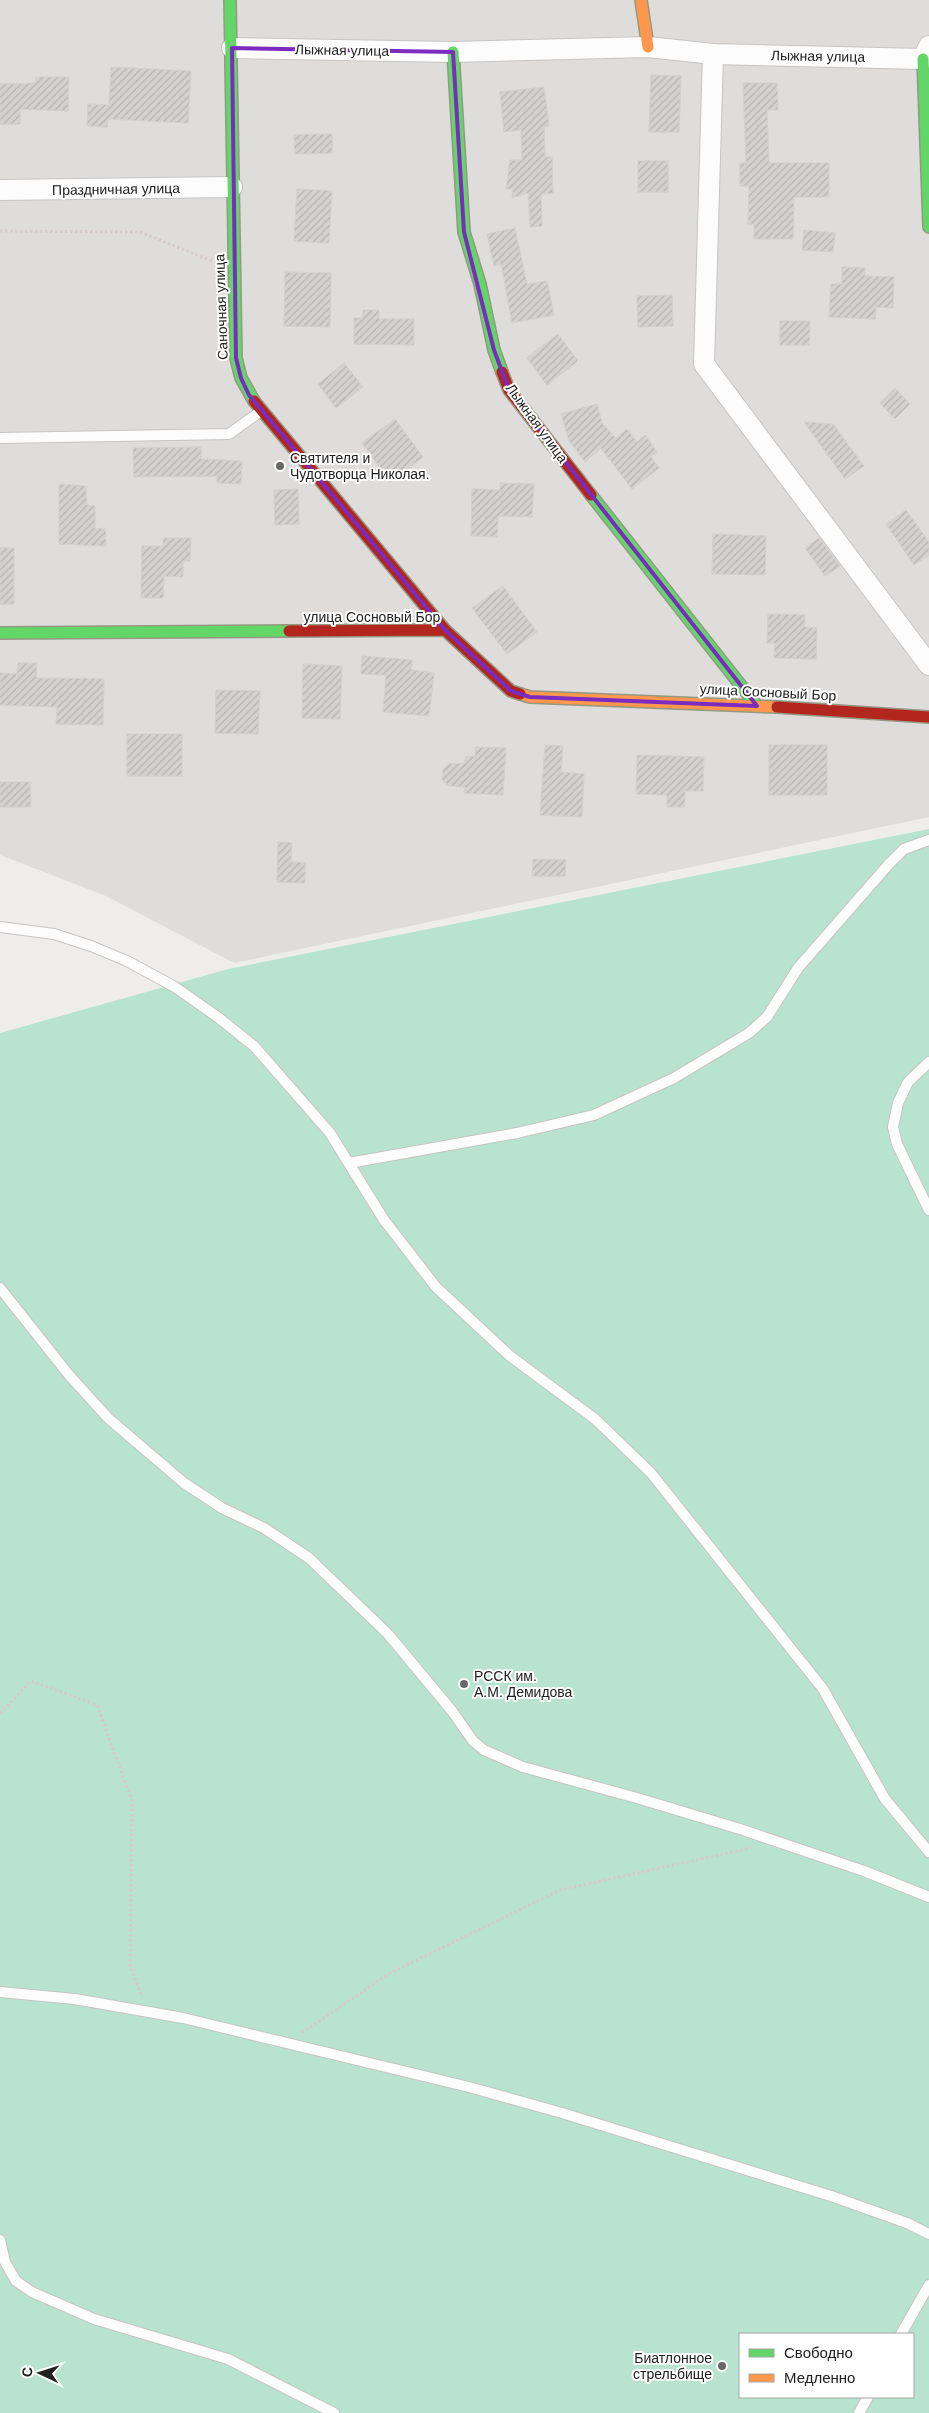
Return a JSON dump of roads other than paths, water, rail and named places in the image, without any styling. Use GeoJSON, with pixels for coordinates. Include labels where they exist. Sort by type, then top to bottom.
{"type":"FeatureCollection","features":[{"type":"Feature","properties":{"kind":"street","name":"Саночная улица"},"geometry":{"type":"LineString","coordinates":[[230,0],[236,358],[241,378],[249,395],[445,630]]}},
{"type":"Feature","properties":{"kind":"street"},"geometry":{"type":"LineString","coordinates":[[641,0],[648,47]]}},
{"type":"Feature","properties":{"kind":"street","name":"Лыжная улица"},"geometry":{"type":"LineString","coordinates":[[232,48],[452,52],[648,47],[713,54],[926,52],[929,227]]}},
{"type":"Feature","properties":{"kind":"street","name":"Лыжная улица"},"geometry":{"type":"LineString","coordinates":[[452,52],[464,232],[480,284],[494,350],[509,390],[757,706]]}},
{"type":"Feature","properties":{"kind":"street"},"geometry":{"type":"LineString","coordinates":[[713,54],[704,364],[929,665]]}},
{"type":"Feature","properties":{"kind":"street","name":"Праздничная улица"},"geometry":{"type":"LineString","coordinates":[[0,190],[232,187]]}},
{"type":"Feature","properties":{"kind":"street","name":"улица Сосновый Бор"},"geometry":{"type":"LineString","coordinates":[[0,633],[445,630],[511,691],[530,697],[757,706],[929,717]]}},
{"type":"Feature","properties":{"kind":"lane"},"geometry":{"type":"LineString","coordinates":[[0,438],[229,434],[262,410]]}},
{"type":"Feature","properties":{"kind":"lane"},"geometry":{"type":"LineString","coordinates":[[349,1163],[517,1133],[594,1115],[674,1078],[749,1033],[767,1017],[798,968],[888,865],[904,849],[929,840]]}},
{"type":"Feature","properties":{"kind":"lane"},"geometry":{"type":"LineString","coordinates":[[0,927],[54,934],[91,946],[127,961],[175,987],[254,1046],[330,1133],[384,1220],[436,1287],[510,1356],[595,1419],[650,1473],[823,1689],[885,1799],[929,1852]]}},
{"type":"Feature","properties":{"kind":"lane"},"geometry":{"type":"LineString","coordinates":[[929,1062],[908,1082],[898,1103],[893,1128],[896,1144],[929,1210]]}},
{"type":"Feature","properties":{"kind":"lane"},"geometry":{"type":"LineString","coordinates":[[0,1288],[69,1375],[108,1418],[184,1483],[222,1508],[264,1528],[309,1558],[388,1634],[452,1711],[473,1741],[484,1750],[523,1767],[637,1798],[779,1842],[864,1871],[929,1897]]}},
{"type":"Feature","properties":{"kind":"lane"},"geometry":{"type":"LineString","coordinates":[[0,1992],[75,1999],[147,2011],[289,2042],[470,2087],[562,2113],[831,2196],[907,2223],[929,2234]]}},
{"type":"Feature","properties":{"kind":"lane"},"geometry":{"type":"LineString","coordinates":[[0,2240],[5,2262],[16,2281],[32,2292],[94,2319],[228,2360],[334,2413]]}},
{"type":"Feature","properties":{"kind":"lane"},"geometry":{"type":"LineString","coordinates":[[902,2333],[929,2285]]}},
{"type":"Feature","properties":{"kind":"lane"},"geometry":{"type":"LineString","coordinates":[[859,2413],[867,2398]]}},
{"type":"Feature","properties":{"kind":"place","name":"Святителя и Чудотворца Николая."},"geometry":{"type":"Point","coordinates":[280,466]}},
{"type":"Feature","properties":{"kind":"place","name":"РССК им. А.М. Демидова"},"geometry":{"type":"Point","coordinates":[464,1684]}},
{"type":"Feature","properties":{"kind":"place","name":"Биатлонное стрельбище"},"geometry":{"type":"Point","coordinates":[722,2366]}}]}
